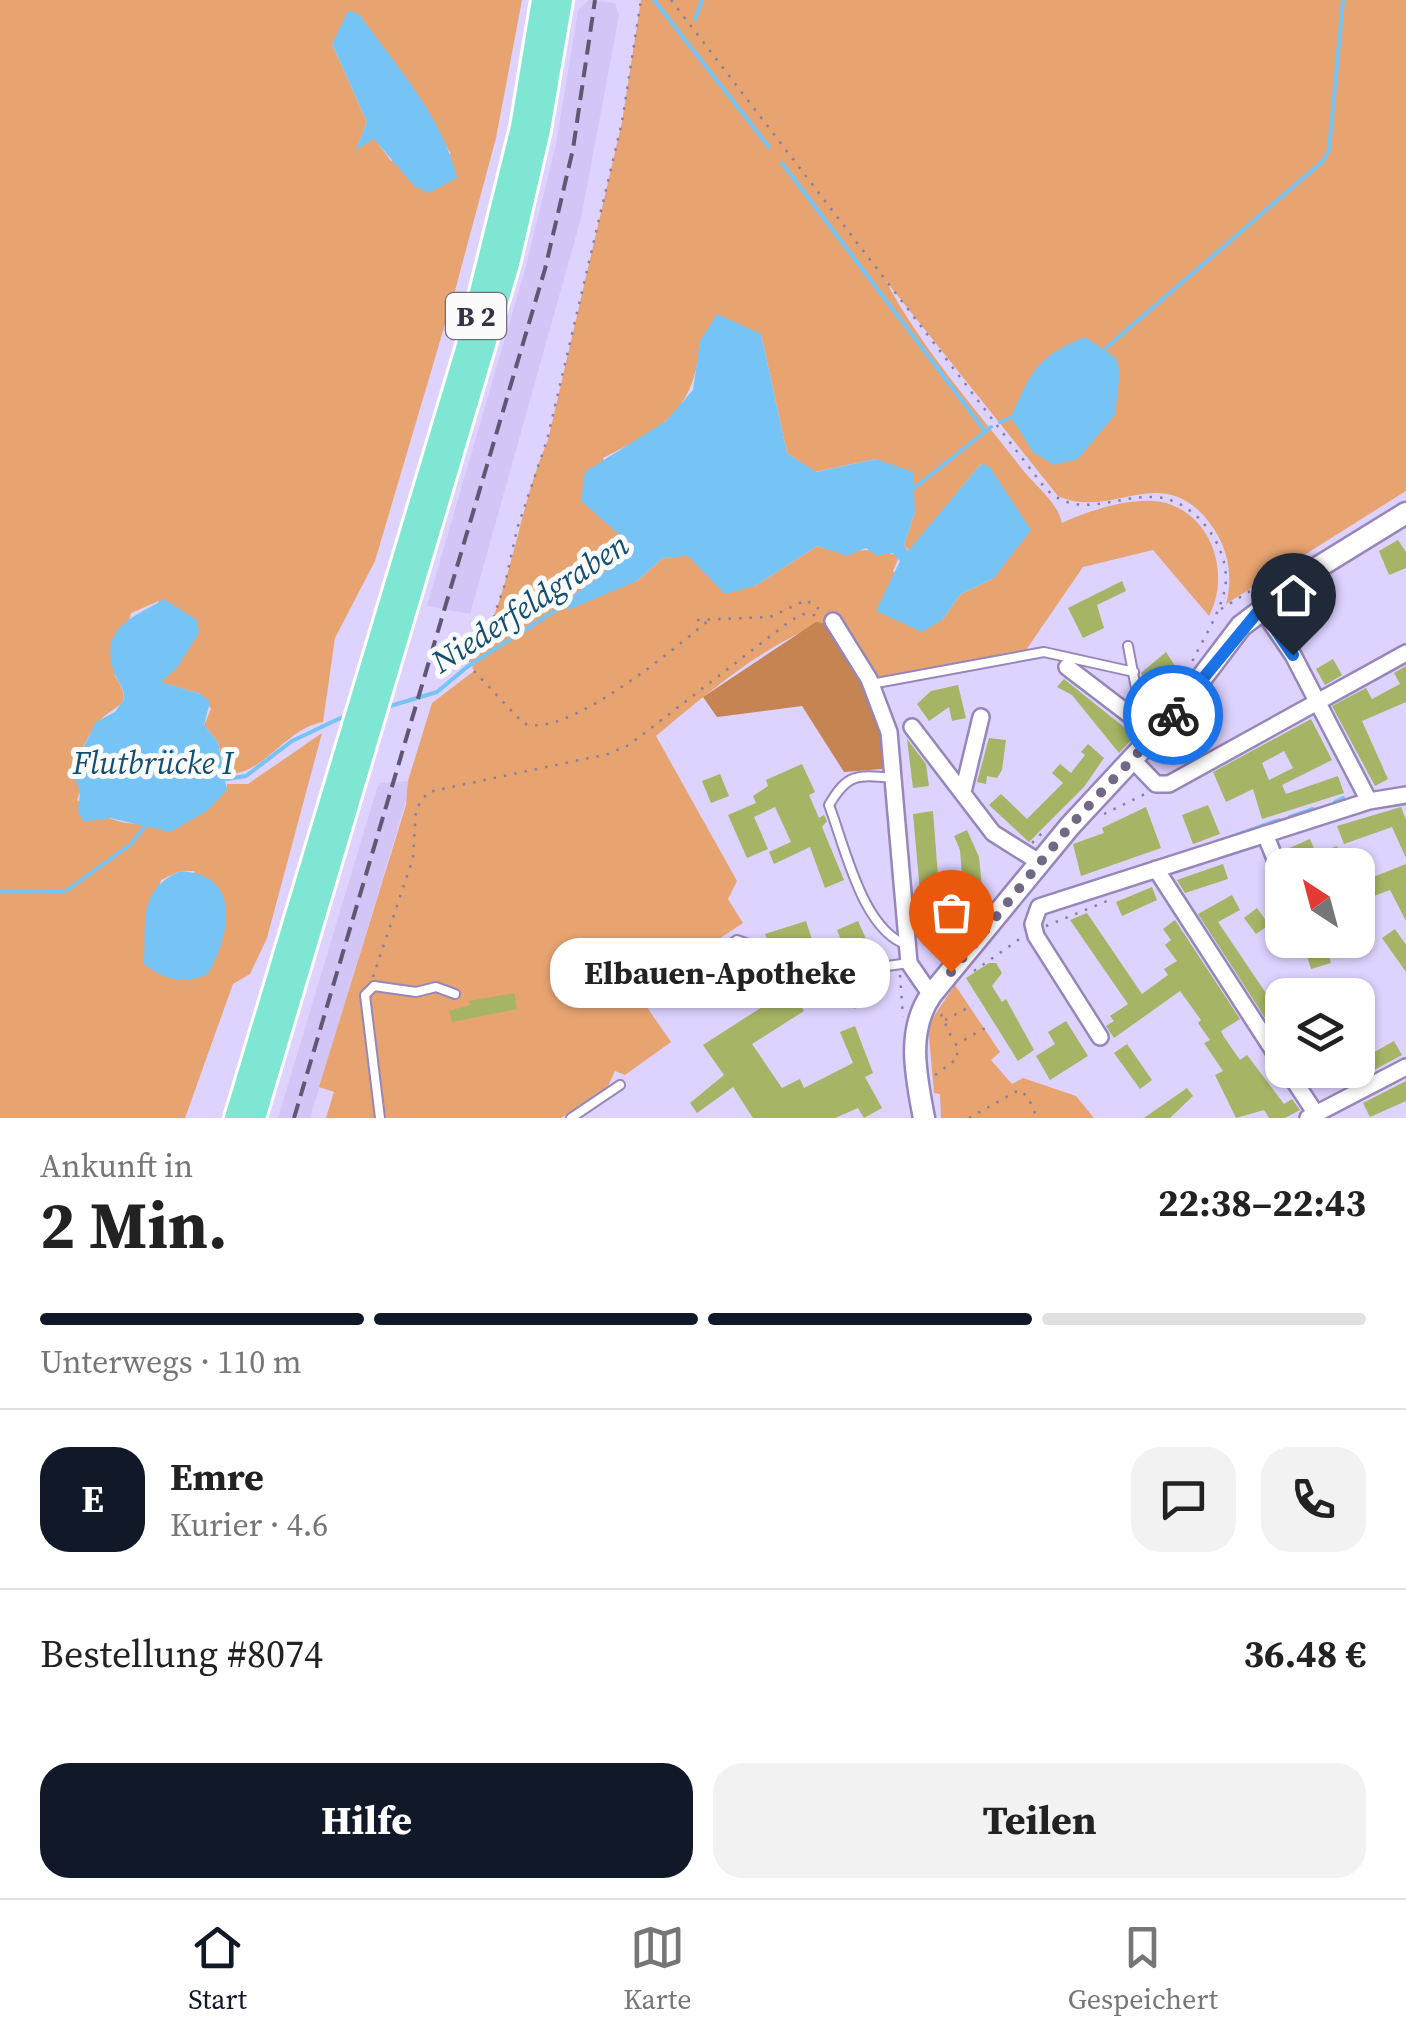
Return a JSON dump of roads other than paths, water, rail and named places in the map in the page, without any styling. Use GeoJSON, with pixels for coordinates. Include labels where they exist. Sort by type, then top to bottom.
{"type":"FeatureCollection","features":[{"type":"Feature","properties":{"kind":"main road","name":"B 2"},"geometry":{"type":"LineString","coordinates":[[254,1118],[341,799],[512,247],[552,2]]}},
{"type":"Feature","properties":{"kind":"main road","name":"B 2"},"geometry":{"type":"LineString","coordinates":[[236,1118],[341,799]]}},
{"type":"Feature","properties":{"kind":"street"},"geometry":{"type":"LineString","coordinates":[[924,1118],[914,1031],[917,1015],[931,995],[1039,862],[1132,759],[1149,729],[1261,608],[1406,513]]}},
{"type":"Feature","properties":{"kind":"street"},"geometry":{"type":"LineString","coordinates":[[1261,608],[1369,801]]}},
{"type":"Feature","properties":{"kind":"street"},"geometry":{"type":"LineString","coordinates":[[833,622],[871,684],[889,732],[908,963],[931,995]]}},
{"type":"Feature","properties":{"kind":"street"},"geometry":{"type":"LineString","coordinates":[[1132,759],[1163,785],[1406,653]]}},
{"type":"Feature","properties":{"kind":"street"},"geometry":{"type":"LineString","coordinates":[[1067,667],[1149,729]]}},
{"type":"Feature","properties":{"kind":"street"},"geometry":{"type":"LineString","coordinates":[[963,792],[981,716]]}},
{"type":"Feature","properties":{"kind":"street"},"geometry":{"type":"LineString","coordinates":[[912,727],[1001,842],[1039,862]]}},
{"type":"Feature","properties":{"kind":"street"},"geometry":{"type":"LineString","coordinates":[[1040,906],[1369,801],[1406,795]]}},
{"type":"Feature","properties":{"kind":"street"},"geometry":{"type":"LineString","coordinates":[[1265,834],[1271,848]]}},
{"type":"Feature","properties":{"kind":"street"},"geometry":{"type":"LineString","coordinates":[[1156,869],[1265,1038]]}},
{"type":"Feature","properties":{"kind":"street"},"geometry":{"type":"LineString","coordinates":[[1019,886],[1040,906]]}},
{"type":"Feature","properties":{"kind":"street"},"geometry":{"type":"LineString","coordinates":[[1040,906],[1035,931],[1100,1037]]}},
{"type":"Feature","properties":{"kind":"street"},"geometry":{"type":"LineString","coordinates":[[1297,1088],[1312,1116],[1406,1067]]}},
{"type":"Feature","properties":{"kind":"lane"},"geometry":{"type":"LineString","coordinates":[[1128,646],[1149,729]]}},
{"type":"Feature","properties":{"kind":"lane"},"geometry":{"type":"LineString","coordinates":[[871,684],[1044,652],[1134,672]]}},
{"type":"Feature","properties":{"kind":"lane"},"geometry":{"type":"LineString","coordinates":[[894,778],[864,774],[842,783],[829,805],[872,918],[888,940],[908,945]]}},
{"type":"Feature","properties":{"kind":"lane"},"geometry":{"type":"LineString","coordinates":[[776,981],[751,945],[737,940],[721,954],[724,968],[742,992],[759,993],[776,981],[908,963]]}},
{"type":"Feature","properties":{"kind":"lane"},"geometry":{"type":"LineString","coordinates":[[380,1118],[365,995],[374,986],[416,992],[436,987],[456,994]]}},
{"type":"Feature","properties":{"kind":"lane"},"geometry":{"type":"LineString","coordinates":[[572,1118],[620,1085]]}},
{"type":"Feature","properties":{"kind":"water"},"geometry":{"type":"Polygon","coordinates":[[[348,11],[359,14],[416,92],[441,133],[457,178],[429,193],[414,186],[374,139],[356,150],[367,122],[332,44],[348,11]]]}},
{"type":"Feature","properties":{"kind":"water"},"geometry":{"type":"Polygon","coordinates":[[[717,314],[761,334],[787,453],[816,472],[876,459],[913,472],[915,512],[904,545],[908,551],[981,464],[989,466],[1031,530],[994,578],[961,594],[942,620],[922,632],[876,611],[900,561],[892,553],[877,556],[866,548],[847,556],[817,546],[755,586],[725,594],[688,556],[663,558],[637,581],[568,610],[568,599],[601,576],[629,543],[581,501],[585,472],[666,421],[693,390],[700,341],[717,314]]]}},
{"type":"Feature","properties":{"kind":"water"},"geometry":{"type":"Polygon","coordinates":[[[1085,337],[1116,358],[1120,372],[1115,415],[1078,459],[1054,465],[1033,452],[1011,417],[1038,367],[1056,351],[1085,337]]]}},
{"type":"Feature","properties":{"kind":"water","name":"Flutbrücke I"},"geometry":{"type":"Polygon","coordinates":[[[164,599],[197,620],[199,633],[177,668],[161,682],[201,694],[210,702],[204,725],[218,742],[227,790],[207,811],[170,832],[110,818],[84,822],[78,812],[80,792],[72,770],[96,722],[115,712],[124,699],[113,669],[112,642],[123,624],[164,599]]]}},
{"type":"Feature","properties":{"kind":"water","name":"Flutbrücke I"},"geometry":{"type":"Polygon","coordinates":[[[180,871],[214,883],[226,909],[222,942],[208,974],[183,980],[159,974],[144,964],[150,899],[156,888],[180,871]]]}},
{"type":"Feature","properties":{"kind":"waterway"},"geometry":{"type":"LineString","coordinates":[[654,0],[769,147]]}},
{"type":"Feature","properties":{"kind":"waterway"},"geometry":{"type":"LineString","coordinates":[[695,19],[702,0]]}},
{"type":"Feature","properties":{"kind":"waterway","name":"Niederfeldgraben"},"geometry":{"type":"LineString","coordinates":[[1106,348],[1323,161],[1329,150],[1343,0]]}},
{"type":"Feature","properties":{"kind":"waterway"},"geometry":{"type":"LineString","coordinates":[[782,163],[985,431]]}},
{"type":"Feature","properties":{"kind":"waterway","name":"Niederfeldgraben"},"geometry":{"type":"LineString","coordinates":[[1000,422],[1016,416]]}},
{"type":"Feature","properties":{"kind":"waterway","name":"Niederfeldgraben"},"geometry":{"type":"LineString","coordinates":[[913,489],[991,427]]}},
{"type":"Feature","properties":{"kind":"waterway","name":"Niederfeldgraben"},"geometry":{"type":"LineString","coordinates":[[387,707],[437,692],[467,667],[567,603]]}},
{"type":"Feature","properties":{"kind":"waterway","name":"Niederfeldgraben"},"geometry":{"type":"LineString","coordinates":[[227,779],[246,776],[292,741],[349,714]]}},
{"type":"Feature","properties":{"kind":"waterway"},"geometry":{"type":"LineString","coordinates":[[1335,802],[1343,798]]}},
{"type":"Feature","properties":{"kind":"waterway"},"geometry":{"type":"LineString","coordinates":[[1290,817],[1313,809]]}},
{"type":"Feature","properties":{"kind":"waterway"},"geometry":{"type":"LineString","coordinates":[[1217,842],[1279,820]]}},
{"type":"Feature","properties":{"kind":"waterway","name":"Niederfeldgraben"},"geometry":{"type":"LineString","coordinates":[[0,892],[66,891],[130,845],[146,825]]}},
{"type":"Feature","properties":{"kind":"waterway"},"geometry":{"type":"LineString","coordinates":[[1057,893],[1142,866]]}},
{"type":"Feature","properties":{"kind":"railway"},"geometry":{"type":"LineString","coordinates":[[294,1118],[545,269],[573,149],[595,0]]}},
{"type":"Feature","properties":{"kind":"place","name":"Elbauen-Apotheke"},"geometry":{"type":"Point","coordinates":[951,972]}}]}
